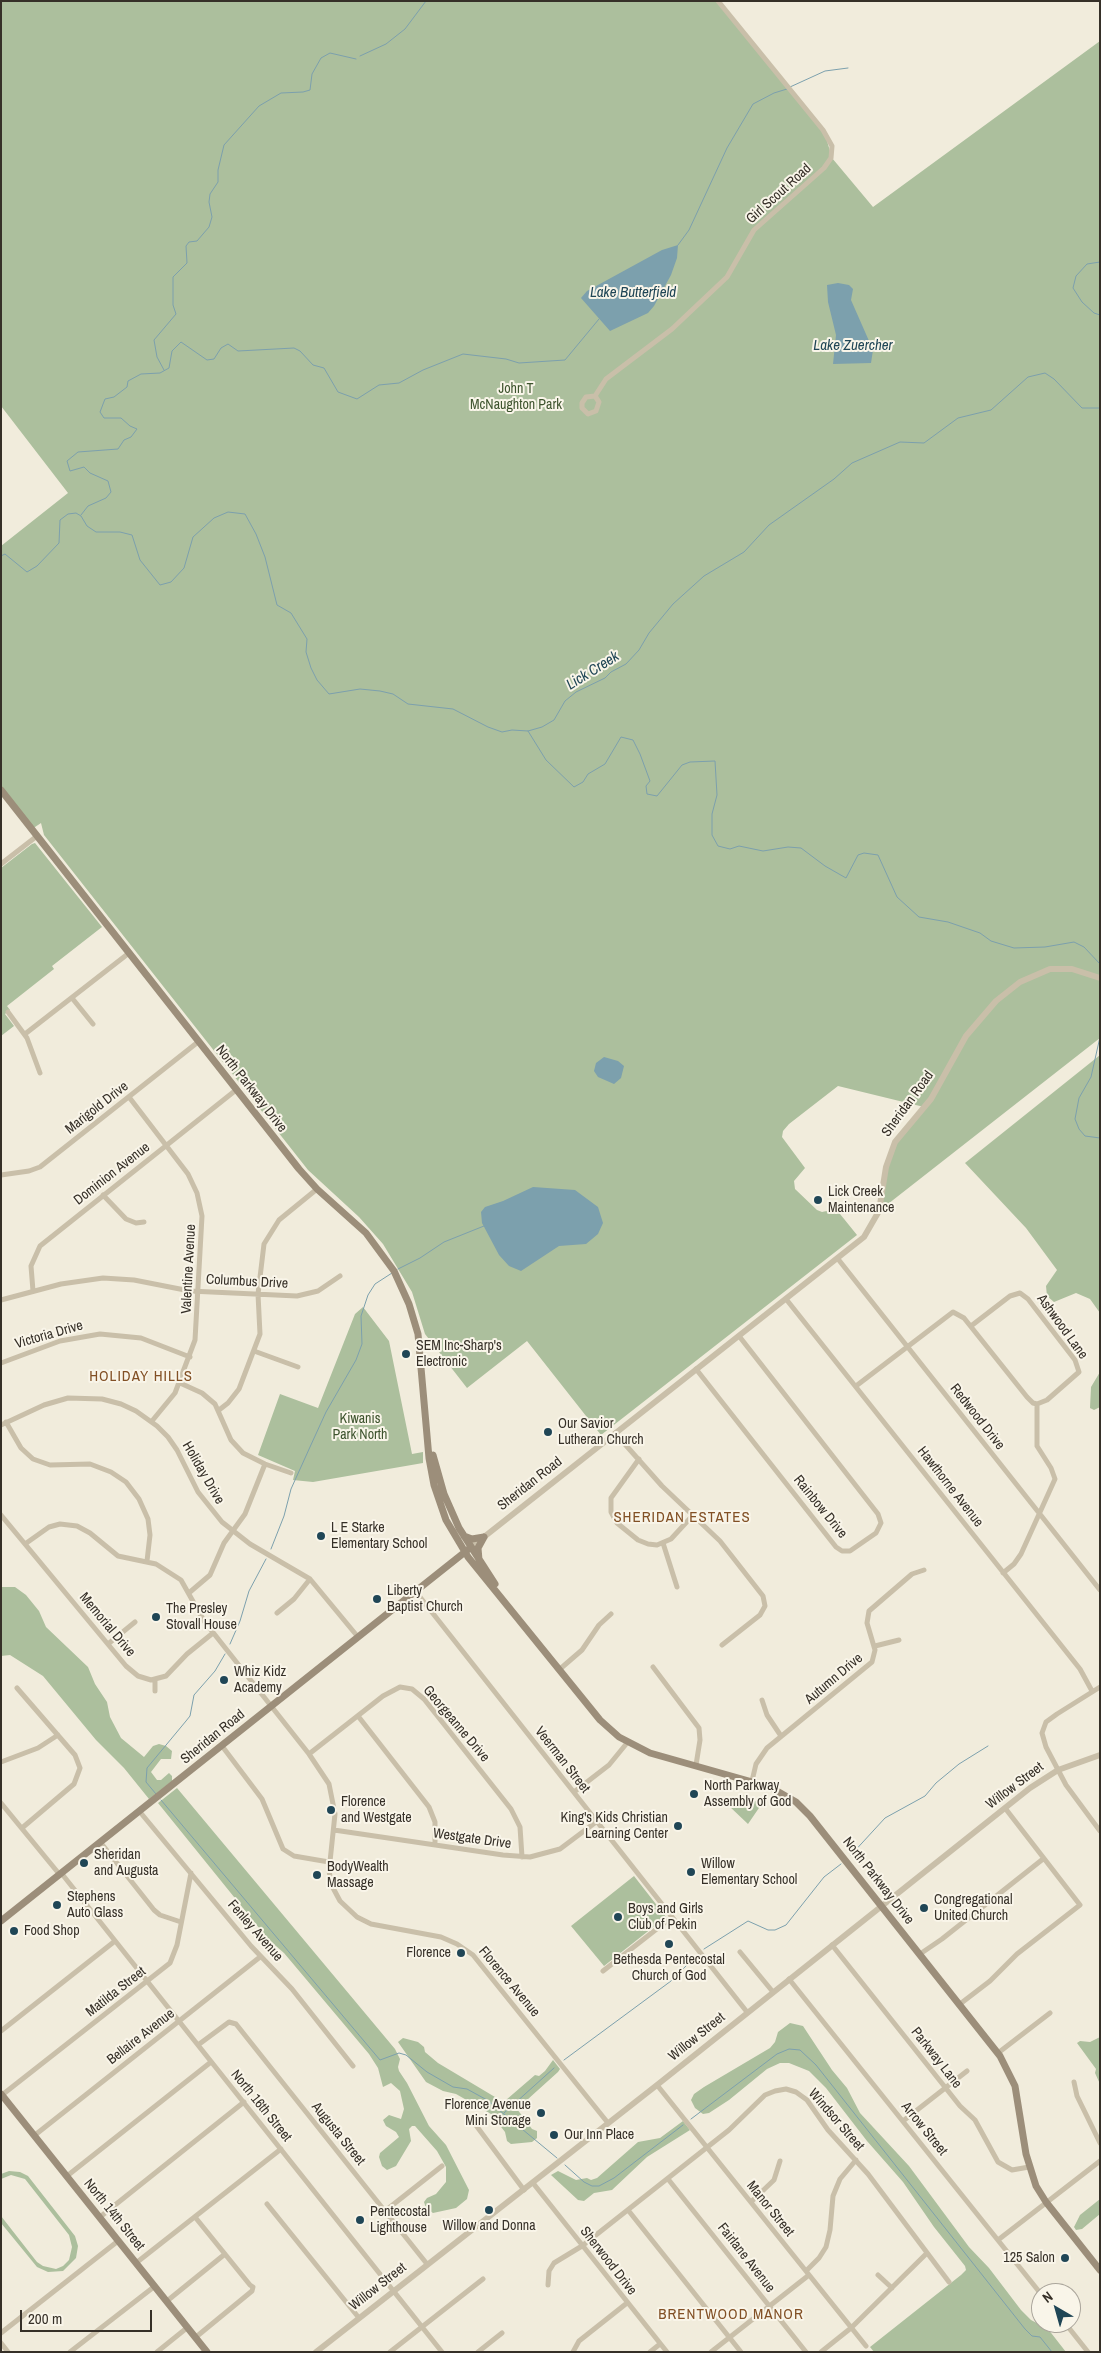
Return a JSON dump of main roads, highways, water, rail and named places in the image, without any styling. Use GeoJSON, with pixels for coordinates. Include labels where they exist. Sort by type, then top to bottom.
{"type":"FeatureCollection","features":[{"type":"Feature","properties":{"kind":"main road","name":"North Parkway Drive"},"geometry":{"type":"LineString","coordinates":[[1,790],[236,1090],[317,1189],[366,1233],[395,1272],[409,1304],[418,1334],[427,1423],[442,1489],[459,1536],[476,1563],[600,1720],[627,1742],[650,1753],[752,1780],[782,1793],[804,1809],[998,2053],[1015,2086],[1029,2167],[1036,2186],[1046,2202],[1100,2270]]}},
{"type":"Feature","properties":{"kind":"main road"},"geometry":{"type":"LineString","coordinates":[[459,1536],[472,1539],[484,1537],[478,1548],[476,1563],[465,1561],[451,1563],[459,1536]]}},
{"type":"Feature","properties":{"kind":"main road","name":"Sheridan Road"},"geometry":{"type":"LineString","coordinates":[[1,1921],[467,1550]]}},
{"type":"Feature","properties":{"kind":"main road","name":"North 14th Street"},"geometry":{"type":"LineString","coordinates":[[2,2094],[207,2352]]}},
{"type":"Feature","properties":{"kind":"water","name":"Lake Butterfield"},"geometry":{"type":"Polygon","coordinates":[[[678,245],[677,258],[671,275],[654,306],[648,313],[610,331],[581,298],[587,291],[662,250],[678,245]]]}},
{"type":"Feature","properties":{"kind":"water","name":"Lake Zuercher"},"geometry":{"type":"Polygon","coordinates":[[[838,283],[849,285],[853,289],[851,300],[873,350],[871,363],[833,364],[836,335],[828,302],[827,285],[838,283]]]}},
{"type":"Feature","properties":{"kind":"water"},"geometry":{"type":"Polygon","coordinates":[[[604,1057],[618,1061],[624,1066],[621,1078],[614,1084],[598,1077],[594,1071],[596,1063],[604,1057]]]}},
{"type":"Feature","properties":{"kind":"water"},"geometry":{"type":"Polygon","coordinates":[[[533,1187],[575,1190],[598,1207],[603,1223],[598,1234],[586,1244],[559,1246],[521,1271],[509,1266],[499,1255],[482,1223],[481,1212],[485,1207],[533,1187]]]}},
{"type":"Feature","properties":{"kind":"waterway"},"geometry":{"type":"LineString","coordinates":[[360,56],[386,44],[405,29],[426,1]]}},
{"type":"Feature","properties":{"kind":"waterway"},"geometry":{"type":"LineString","coordinates":[[164,370],[157,357],[154,340],[176,314],[173,305],[173,277],[187,263],[186,246],[189,242],[197,241],[209,227],[212,217],[209,202],[210,194],[218,182],[218,170],[224,145],[259,106],[281,93],[310,90],[312,74],[321,58],[330,53],[356,59]]}},
{"type":"Feature","properties":{"kind":"waterway"},"geometry":{"type":"LineString","coordinates":[[790,87],[825,71],[848,68]]}},
{"type":"Feature","properties":{"kind":"waterway"},"geometry":{"type":"LineString","coordinates":[[678,245],[689,230],[727,148],[753,104],[774,93],[787,89]]}},
{"type":"Feature","properties":{"kind":"waterway","name":"Lick Creek"},"geometry":{"type":"LineString","coordinates":[[1100,262],[1087,264],[1076,276],[1073,288],[1082,302],[1094,313],[1100,315]]}},
{"type":"Feature","properties":{"kind":"waterway"},"geometry":{"type":"LineString","coordinates":[[81,515],[88,506],[106,498],[111,492],[108,481],[90,473],[84,467],[70,471],[67,461],[78,452],[118,449],[124,440],[131,437],[137,429],[121,418],[104,418],[100,412],[105,399],[114,397],[127,387],[128,381],[141,374],[160,373],[169,368],[172,351],[181,342],[207,360],[214,359],[221,348],[228,344],[238,351],[294,348],[300,351],[313,365],[324,368],[338,392],[357,399],[379,385],[399,383],[423,370],[463,354],[506,359],[519,363],[565,360],[599,319]]}},
{"type":"Feature","properties":{"kind":"waterway","name":"Lick Creek"},"geometry":{"type":"LineString","coordinates":[[1,556],[5,554],[27,572],[37,566],[59,543],[60,520],[68,514],[76,513],[81,516],[87,526],[96,532],[120,532],[132,535],[140,560],[160,585],[171,582],[184,568],[193,537],[214,518],[228,512],[245,514],[256,534],[265,557],[277,605],[291,613],[307,639],[306,652],[311,668],[317,680],[329,694],[360,689],[380,691],[393,694],[408,704],[453,709],[502,732],[512,730],[528,731],[542,727],[554,720],[565,701],[576,692],[605,678],[611,672],[626,664],[639,650],[649,633],[673,604],[704,576],[744,552],[769,525],[834,479],[852,463],[900,442],[924,443],[958,418],[991,410],[1028,377],[1045,373],[1054,379],[1082,408],[1100,408]]}},
{"type":"Feature","properties":{"kind":"waterway"},"geometry":{"type":"LineString","coordinates":[[528,731],[546,760],[574,787],[583,782],[588,774],[605,764],[621,737],[633,740],[640,754],[650,781],[646,786],[647,794],[657,796],[682,765],[690,762],[715,761],[717,795],[712,814],[712,835],[718,846],[730,849],[739,846],[763,851],[788,847],[801,848],[825,866],[846,878],[858,855],[864,853],[878,855],[897,897],[919,917],[948,922],[980,933],[991,941],[1014,948],[1045,947],[1074,942],[1084,947],[1100,964]]}},
{"type":"Feature","properties":{"kind":"waterway"},"geometry":{"type":"LineString","coordinates":[[1100,1037],[1091,1077],[1079,1098],[1075,1119],[1079,1129],[1085,1136],[1100,1138]]}},
{"type":"Feature","properties":{"kind":"waterway"},"geometry":{"type":"LineString","coordinates":[[398,1269],[420,1258],[444,1242],[484,1226]]}},
{"type":"Feature","properties":{"kind":"waterway"},"geometry":{"type":"LineString","coordinates":[[271,1549],[284,1516],[291,1489],[326,1412],[356,1360],[362,1344],[361,1316],[368,1295],[375,1284],[392,1273]]}},
{"type":"Feature","properties":{"kind":"waterway"},"geometry":{"type":"LineString","coordinates":[[230,1644],[240,1621],[249,1591],[266,1559]]}},
{"type":"Feature","properties":{"kind":"waterway"},"geometry":{"type":"LineString","coordinates":[[156,1794],[146,1782],[147,1768],[190,1716],[194,1695],[215,1671],[225,1654]]}},
{"type":"Feature","properties":{"kind":"waterway"},"geometry":{"type":"LineString","coordinates":[[851,1855],[885,1818],[925,1796],[936,1783],[959,1764],[988,1746]]}},
{"type":"Feature","properties":{"kind":"waterway"},"geometry":{"type":"LineString","coordinates":[[161,1800],[380,2060],[399,2053],[406,2055],[427,2072],[453,2087],[467,2089],[487,2100],[557,2158]]}},
{"type":"Feature","properties":{"kind":"waterway"},"geometry":{"type":"LineString","coordinates":[[704,1949],[748,1921],[768,1930],[775,1930],[786,1925],[824,1877],[841,1864]]}},
{"type":"Feature","properties":{"kind":"waterway"},"geometry":{"type":"LineString","coordinates":[[564,2060],[671,1981],[696,1956]]}},
{"type":"Feature","properties":{"kind":"waterway"},"geometry":{"type":"LineString","coordinates":[[691,2119],[777,2054],[789,2049],[800,2050],[816,2065],[1025,2329],[1032,2336],[1040,2337],[1052,2352]]}},
{"type":"Feature","properties":{"kind":"waterway"},"geometry":{"type":"LineString","coordinates":[[504,2113],[554,2068]]}},
{"type":"Feature","properties":{"kind":"waterway"},"geometry":{"type":"LineString","coordinates":[[565,2165],[584,2182],[592,2186],[599,2186],[614,2178],[683,2125]]}},
{"type":"Feature","properties":{"kind":"place","name":"Lick Creek Maintenance"},"geometry":{"type":"Point","coordinates":[818,1200]}},
{"type":"Feature","properties":{"kind":"place","name":"SEM Inc-Sharp's Electronic"},"geometry":{"type":"Point","coordinates":[406,1354]}},
{"type":"Feature","properties":{"kind":"place","name":"Our Savior Lutheran Church"},"geometry":{"type":"Point","coordinates":[548,1432]}},
{"type":"Feature","properties":{"kind":"place","name":"L E Starke Elementary School"},"geometry":{"type":"Point","coordinates":[321,1536]}},
{"type":"Feature","properties":{"kind":"place","name":"Liberty Baptist Church"},"geometry":{"type":"Point","coordinates":[377,1599]}},
{"type":"Feature","properties":{"kind":"place","name":"The Presley Stovall House"},"geometry":{"type":"Point","coordinates":[156,1617]}},
{"type":"Feature","properties":{"kind":"place","name":"Whiz Kidz Academy"},"geometry":{"type":"Point","coordinates":[224,1680]}},
{"type":"Feature","properties":{"kind":"place","name":"North Parkway Assembly of God"},"geometry":{"type":"Point","coordinates":[694,1794]}},
{"type":"Feature","properties":{"kind":"place","name":"Florence and Westgate"},"geometry":{"type":"Point","coordinates":[331,1810]}},
{"type":"Feature","properties":{"kind":"place","name":"King's Kids Christian Learning Center"},"geometry":{"type":"Point","coordinates":[678,1826]}},
{"type":"Feature","properties":{"kind":"place","name":"Sheridan and Augusta"},"geometry":{"type":"Point","coordinates":[84,1863]}},
{"type":"Feature","properties":{"kind":"place","name":"Willow Elementary School"},"geometry":{"type":"Point","coordinates":[691,1872]}},
{"type":"Feature","properties":{"kind":"place","name":"BodyWealth Massage"},"geometry":{"type":"Point","coordinates":[317,1875]}},
{"type":"Feature","properties":{"kind":"place","name":"Stephens Auto Glass"},"geometry":{"type":"Point","coordinates":[57,1905]}},
{"type":"Feature","properties":{"kind":"place","name":"Congregational United Church"},"geometry":{"type":"Point","coordinates":[924,1908]}},
{"type":"Feature","properties":{"kind":"place","name":"Boys and Girls Club of Pekin"},"geometry":{"type":"Point","coordinates":[618,1917]}},
{"type":"Feature","properties":{"kind":"place","name":"Food Shop"},"geometry":{"type":"Point","coordinates":[14,1931]}},
{"type":"Feature","properties":{"kind":"place","name":"Bethesda Pentecostal Church of God"},"geometry":{"type":"Point","coordinates":[669,1944]}},
{"type":"Feature","properties":{"kind":"place","name":"Florence"},"geometry":{"type":"Point","coordinates":[461,1953]}},
{"type":"Feature","properties":{"kind":"place","name":"Florence Avenue Mini Storage"},"geometry":{"type":"Point","coordinates":[541,2113]}},
{"type":"Feature","properties":{"kind":"place","name":"Our Inn Place"},"geometry":{"type":"Point","coordinates":[554,2135]}},
{"type":"Feature","properties":{"kind":"place","name":"Willow and Donna"},"geometry":{"type":"Point","coordinates":[489,2210]}},
{"type":"Feature","properties":{"kind":"place","name":"Pentecostal Lighthouse"},"geometry":{"type":"Point","coordinates":[360,2220]}},
{"type":"Feature","properties":{"kind":"place","name":"125 Salon"},"geometry":{"type":"Point","coordinates":[1065,2258]}},
{"type":"Feature","properties":{"kind":"district","name":"HOLIDAY HILLS"},"geometry":{"type":"Point","coordinates":[141,1377]}},
{"type":"Feature","properties":{"kind":"district","name":"SHERIDAN ESTATES"},"geometry":{"type":"Point","coordinates":[682,1518]}},
{"type":"Feature","properties":{"kind":"district","name":"BRENTWOOD MANOR"},"geometry":{"type":"Point","coordinates":[731,2315]}},
{"type":"Feature","properties":{"kind":"park label","name":"John T McNaughton Park"},"geometry":{"type":"Point","coordinates":[516,398]}},
{"type":"Feature","properties":{"kind":"park label","name":"Kiwanis Park North"},"geometry":{"type":"Point","coordinates":[360,1428]}}]}
